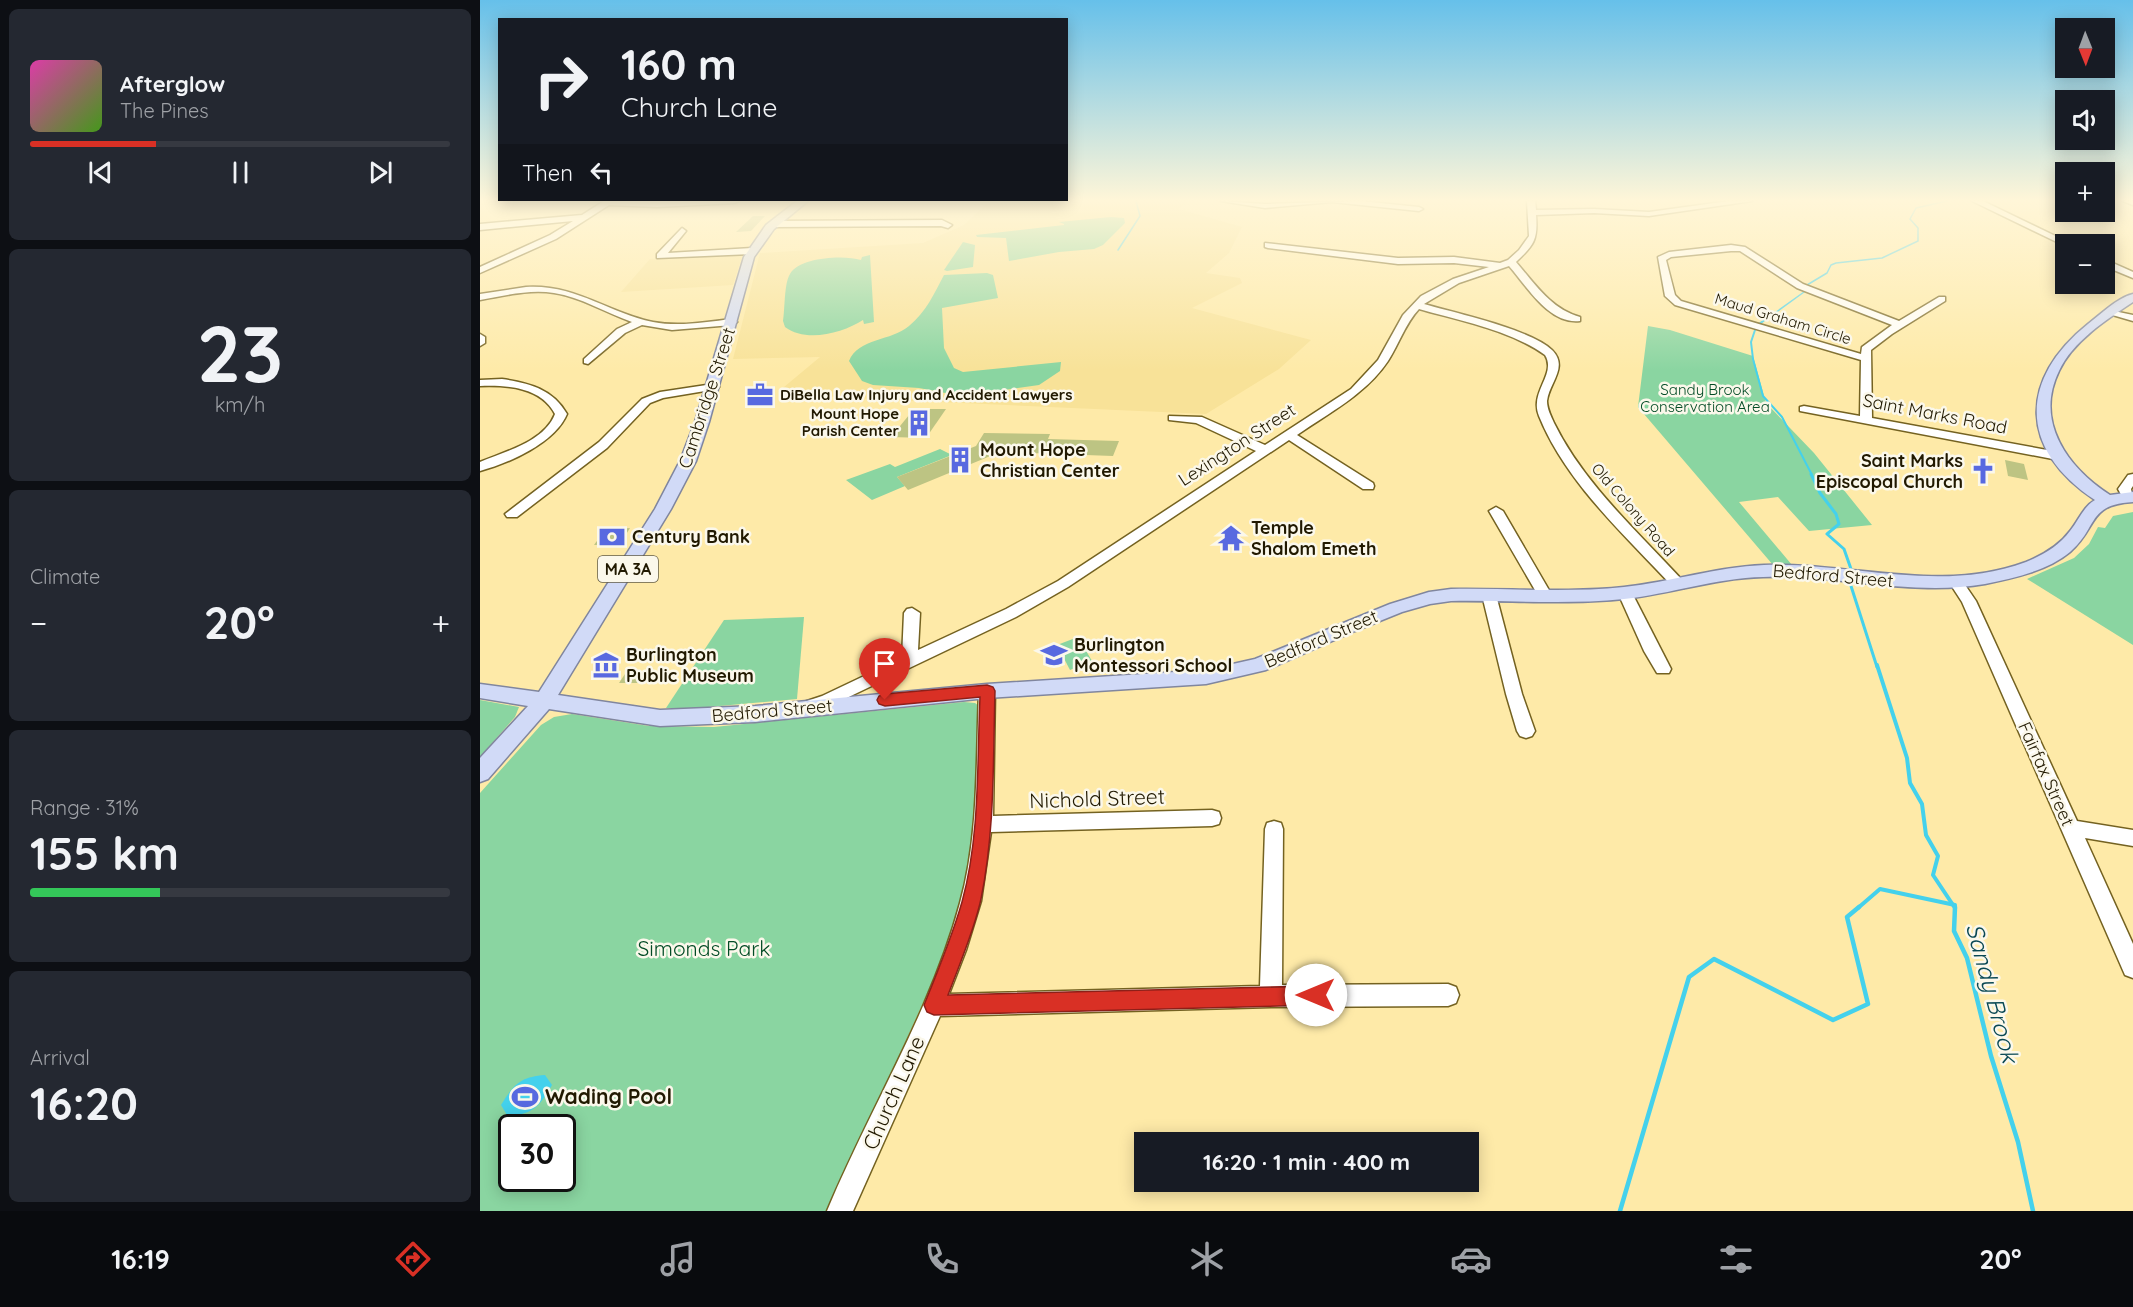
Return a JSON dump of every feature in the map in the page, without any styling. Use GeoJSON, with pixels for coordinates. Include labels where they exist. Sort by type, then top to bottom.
{"type":"FeatureCollection","features":[{"type":"Feature","properties":{"kind":"main road","name":"Cambridge Street"},"geometry":{"type":"LineString","coordinates":[[480,773],[545,700],[582,644],[667,503],[688,461],[713,387],[750,258]]}},
{"type":"Feature","properties":{"kind":"main road"},"geometry":{"type":"LineString","coordinates":[[2131,497],[2107,500],[2080,483],[2058,456],[2043,424],[2048,382],[2063,355],[2133,297]]}},
{"type":"Feature","properties":{"kind":"main road","name":"Bedford Street"},"geometry":{"type":"LineString","coordinates":[[480,691],[660,718],[711,717],[987,691],[1178,680],[1231,673],[1259,665],[1348,626],[1429,598],[1451,595],[1546,597],[1625,593],[1763,571],[1812,573],[1897,582],[1956,582],[2002,574],[2057,553],[2075,537],[2090,510],[2107,500]]}},
{"type":"Feature","properties":{"kind":"street"},"geometry":{"type":"LineString","coordinates":[[480,270],[508,258]]}},
{"type":"Feature","properties":{"kind":"street"},"geometry":{"type":"LineString","coordinates":[[1370,258],[1398,261],[1454,260],[1506,264],[1556,309],[1576,319]]}},
{"type":"Feature","properties":{"kind":"street","name":"Lexington Street"},"geometry":{"type":"LineString","coordinates":[[800,709],[828,700],[903,665],[1011,613],[1063,584],[1355,391],[1383,361],[1404,321],[1416,305],[1431,293],[1449,284],[1506,264],[1515,258]]}},
{"type":"Feature","properties":{"kind":"street","name":"Maud Graham Circle"},"geometry":{"type":"LineString","coordinates":[[1667,258],[1661,259],[1670,296],[1680,304],[1864,358]]}},
{"type":"Feature","properties":{"kind":"street","name":"Maud Graham Circle"},"geometry":{"type":"LineString","coordinates":[[1755,258],[1800,286],[1900,325]]}},
{"type":"Feature","properties":{"kind":"street"},"geometry":{"type":"LineString","coordinates":[[2115,267],[2133,276]]}},
{"type":"Feature","properties":{"kind":"street"},"geometry":{"type":"LineString","coordinates":[[480,297],[522,290],[553,290],[580,297],[642,321],[670,326],[732,322]]}},
{"type":"Feature","properties":{"kind":"street"},"geometry":{"type":"LineString","coordinates":[[1866,419],[1864,358],[1866,349],[1942,299]]}},
{"type":"Feature","properties":{"kind":"street","name":"Old Colony Road"},"geometry":{"type":"LineString","coordinates":[[1416,305],[1531,342],[1551,355],[1555,361],[1554,369],[1541,402],[1551,428],[1581,474],[1607,507],[1679,585]]}},
{"type":"Feature","properties":{"kind":"street"},"geometry":{"type":"LineString","coordinates":[[2113,312],[2133,318]]}},
{"type":"Feature","properties":{"kind":"street"},"geometry":{"type":"LineString","coordinates":[[588,361],[621,331],[642,321]]}},
{"type":"Feature","properties":{"kind":"street"},"geometry":{"type":"LineString","coordinates":[[480,337],[480,343]]}},
{"type":"Feature","properties":{"kind":"street"},"geometry":{"type":"LineString","coordinates":[[480,383],[507,382],[528,388],[552,401],[561,414],[558,422],[543,436],[480,467]]}},
{"type":"Feature","properties":{"kind":"street"},"geometry":{"type":"LineString","coordinates":[[512,514],[603,445],[646,401],[660,395],[713,387]]}},
{"type":"Feature","properties":{"kind":"street","name":"Saint Marks Road"},"geometry":{"type":"LineString","coordinates":[[1804,409],[2058,456]]}},
{"type":"Feature","properties":{"kind":"street"},"geometry":{"type":"LineString","coordinates":[[1173,418],[1198,420],[1265,450]]}},
{"type":"Feature","properties":{"kind":"street"},"geometry":{"type":"LineString","coordinates":[[1288,434],[1368,486]]}},
{"type":"Feature","properties":{"kind":"street"},"geometry":{"type":"LineString","coordinates":[[2131,497],[2124,489],[2133,478]]}},
{"type":"Feature","properties":{"kind":"street"},"geometry":{"type":"LineString","coordinates":[[1496,511],[1546,597]]}},
{"type":"Feature","properties":{"kind":"street","name":"Fairfax Street"},"geometry":{"type":"LineString","coordinates":[[1956,582],[1969,601],[2133,968]]}},
{"type":"Feature","properties":{"kind":"street"},"geometry":{"type":"LineString","coordinates":[[1625,593],[1663,669]]}},
{"type":"Feature","properties":{"kind":"street"},"geometry":{"type":"LineString","coordinates":[[1489,594],[1514,694],[1526,731]]}},
{"type":"Feature","properties":{"kind":"street"},"geometry":{"type":"LineString","coordinates":[[903,665],[912,613]]}},
{"type":"Feature","properties":{"kind":"street","name":"Lexington Street"},"geometry":{"type":"LineString","coordinates":[[865,702],[873,686],[903,665]]}},
{"type":"Feature","properties":{"kind":"street","name":"Church Lane"},"geometry":{"type":"LineString","coordinates":[[840,1211],[934,1005],[956,950],[971,901],[982,824],[987,691]]}},
{"type":"Feature","properties":{"kind":"street","name":"Nichold Street"},"geometry":{"type":"LineString","coordinates":[[982,824],[1212,818]]}},
{"type":"Feature","properties":{"kind":"street"},"geometry":{"type":"LineString","coordinates":[[2070,828],[2133,838]]}},
{"type":"Feature","properties":{"kind":"street"},"geometry":{"type":"LineString","coordinates":[[1271,996],[1274,829]]}},
{"type":"Feature","properties":{"kind":"street"},"geometry":{"type":"LineString","coordinates":[[934,1005],[1271,996],[1448,995]]}},
{"type":"Feature","properties":{"kind":"shaded area"},"geometry":{"type":"Polygon","coordinates":[[[742,258],[733,285],[621,292],[650,259],[742,258]]]}},
{"type":"Feature","properties":{"kind":"shaded area"},"geometry":{"type":"Polygon","coordinates":[[[759,258],[1224,258],[1206,273],[1240,278],[1242,283],[1192,308],[1311,340],[1279,369],[1206,414],[850,398],[778,392],[820,357],[733,359],[759,258]]]}},
{"type":"Feature","properties":{"kind":"green space"},"geometry":{"type":"Polygon","coordinates":[[[862,258],[870,258],[874,322],[864,324],[863,320],[845,329],[814,335],[794,332],[785,327],[783,321],[788,278],[795,268],[823,259],[861,260],[862,258]]]}},
{"type":"Feature","properties":{"kind":"green space"},"geometry":{"type":"Polygon","coordinates":[[[952,258],[974,258],[973,267],[944,270],[952,258]]]}},
{"type":"Feature","properties":{"kind":"green space"},"geometry":{"type":"Polygon","coordinates":[[[1009,258],[1028,258],[1009,261],[1009,258]]]}},
{"type":"Feature","properties":{"kind":"green space"},"geometry":{"type":"Polygon","coordinates":[[[987,273],[993,275],[998,298],[942,308],[944,348],[954,368],[963,372],[1061,362],[1060,371],[1039,385],[961,396],[919,388],[873,385],[862,381],[849,361],[853,354],[867,344],[902,331],[915,321],[925,309],[944,275],[987,273]]]}},
{"type":"Feature","properties":{"kind":"green space","name":"Sandy Brook Conservation Area"},"geometry":{"type":"Polygon","coordinates":[[[1648,326],[1670,330],[1753,356],[1766,403],[1814,453],[1872,525],[1809,531],[1778,497],[1739,502],[1792,565],[1773,565],[1638,407],[1648,326]]]}},
{"type":"Feature","properties":{"kind":"green space"},"geometry":{"type":"Polygon","coordinates":[[[940,449],[952,455],[897,477],[905,486],[872,500],[846,480],[890,464],[895,467],[940,449]]]}},
{"type":"Feature","properties":{"kind":"green space"},"geometry":{"type":"Polygon","coordinates":[[[2133,512],[2133,645],[2027,579],[2074,558],[2089,544],[2098,527],[2105,528],[2113,516],[2133,512]]]}},
{"type":"Feature","properties":{"kind":"green space"},"geometry":{"type":"Polygon","coordinates":[[[804,617],[797,699],[697,708],[666,708],[724,620],[804,617]]]}},
{"type":"Feature","properties":{"kind":"green space"},"geometry":{"type":"Polygon","coordinates":[[[1078,637],[1092,661],[1070,670],[1057,645],[1078,637]]]}},
{"type":"Feature","properties":{"kind":"green space"},"geometry":{"type":"Polygon","coordinates":[[[480,700],[519,707],[515,717],[480,757],[480,700]]]}},
{"type":"Feature","properties":{"kind":"green space","name":"Simonds Park"},"geometry":{"type":"Polygon","coordinates":[[[964,702],[975,703],[979,706],[981,726],[972,854],[958,916],[932,983],[829,1211],[480,1211],[480,793],[541,725],[554,717],[572,714],[649,726],[714,727],[964,702]]]}},
{"type":"Feature","properties":{"kind":"water","name":"Wading Pool"},"geometry":{"type":"Polygon","coordinates":[[[545,1075],[552,1085],[535,1108],[523,1114],[506,1114],[501,1105],[518,1083],[545,1075]]]}},
{"type":"Feature","properties":{"kind":"building","name":"Mount Hope Parish Center"},"geometry":{"type":"Polygon","coordinates":[[[914,409],[946,409],[926,438],[891,437],[914,409]]]}},
{"type":"Feature","properties":{"kind":"building","name":"Mount Hope Christian Center"},"geometry":{"type":"Polygon","coordinates":[[[984,433],[1050,434],[1048,439],[1119,441],[1113,456],[1000,452],[908,490],[897,477],[976,446],[984,433]]]}},
{"type":"Feature","properties":{"kind":"building"},"geometry":{"type":"Polygon","coordinates":[[[2005,460],[2024,464],[2028,480],[2008,476],[2005,460]]]}},
{"type":"Feature","properties":{"kind":"building","name":"Century Bank"},"geometry":{"type":"Polygon","coordinates":[[[630,528],[620,544],[594,545],[605,530],[630,528]]]}},
{"type":"Feature","properties":{"kind":"building"},"geometry":{"type":"Polygon","coordinates":[[[627,671],[667,671],[659,683],[619,683],[627,671]]]}},
{"type":"Feature","properties":{"kind":"waterway","name":"Sandy Brook"},"geometry":{"type":"LineString","coordinates":[[1807,285],[1827,273],[1831,265],[1836,263],[1883,258]]}},
{"type":"Feature","properties":{"kind":"waterway","name":"Sandy Brook"},"geometry":{"type":"LineString","coordinates":[[1761,323],[1804,292]]}},
{"type":"Feature","properties":{"kind":"waterway","name":"Sandy Brook"},"geometry":{"type":"LineString","coordinates":[[1759,324],[1763,321]]}},
{"type":"Feature","properties":{"kind":"waterway","name":"Sandy Brook"},"geometry":{"type":"LineString","coordinates":[[1755,330],[1751,342],[1753,359],[1763,396],[1782,417],[1812,475]]}},
{"type":"Feature","properties":{"kind":"waterway","name":"Sandy Brook"},"geometry":{"type":"LineString","coordinates":[[1811,474],[1820,493],[1836,514],[1839,524],[1827,534],[1844,549],[1851,569]]}},
{"type":"Feature","properties":{"kind":"waterway","name":"Sandy Brook"},"geometry":{"type":"LineString","coordinates":[[1851,586],[1877,667]]}},
{"type":"Feature","properties":{"kind":"waterway","name":"Sandy Brook"},"geometry":{"type":"LineString","coordinates":[[1877,665],[1907,758],[1910,783],[1922,804],[1926,835],[1938,856],[1933,875],[1953,905]]}},
{"type":"Feature","properties":{"kind":"waterway"},"geometry":{"type":"LineString","coordinates":[[1858,908],[1880,889],[1953,905]]}},
{"type":"Feature","properties":{"kind":"waterway","name":"Sandy Brook"},"geometry":{"type":"LineString","coordinates":[[1953,905],[1955,908]]}},
{"type":"Feature","properties":{"kind":"waterway"},"geometry":{"type":"LineString","coordinates":[[1620,1211],[1689,977],[1714,959],[1833,1020],[1868,1004],[1847,917],[1859,907]]}},
{"type":"Feature","properties":{"kind":"waterway","name":"Sandy Brook"},"geometry":{"type":"LineString","coordinates":[[1955,908],[1954,931],[1967,958],[1991,1056],[2018,1142],[2033,1211]]}},
{"type":"Feature","properties":{"kind":"place","name":"DiBella Law Injury and Accident Lawyers"},"geometry":{"type":"Point","coordinates":[760,395]}},
{"type":"Feature","properties":{"kind":"place","name":"Mount Hope Parish Center"},"geometry":{"type":"Point","coordinates":[919,423]}},
{"type":"Feature","properties":{"kind":"place","name":"Mount Hope Christian Center"},"geometry":{"type":"Point","coordinates":[960,460]}},
{"type":"Feature","properties":{"kind":"place","name":"Saint Marks Episcopal Church"},"geometry":{"type":"Point","coordinates":[1983,471]}},
{"type":"Feature","properties":{"kind":"place","name":"Century Bank"},"geometry":{"type":"Point","coordinates":[612,537]}},
{"type":"Feature","properties":{"kind":"place","name":"Temple Shalom Emeth"},"geometry":{"type":"Point","coordinates":[1231,538]}},
{"type":"Feature","properties":{"kind":"place","name":"Burlington Montessori School"},"geometry":{"type":"Point","coordinates":[1054,655]}},
{"type":"Feature","properties":{"kind":"place","name":"Burlington Public Museum"},"geometry":{"type":"Point","coordinates":[606,665]}},
{"type":"Feature","properties":{"kind":"place","name":"Wading Pool"},"geometry":{"type":"Point","coordinates":[525,1097]}},
{"type":"Feature","properties":{"kind":"route"},"geometry":{"type":"LineString","coordinates":[[885,700],[987,691],[984,804],[978,866],[971,901],[956,950],[934,1005],[1316,995]]}}]}
